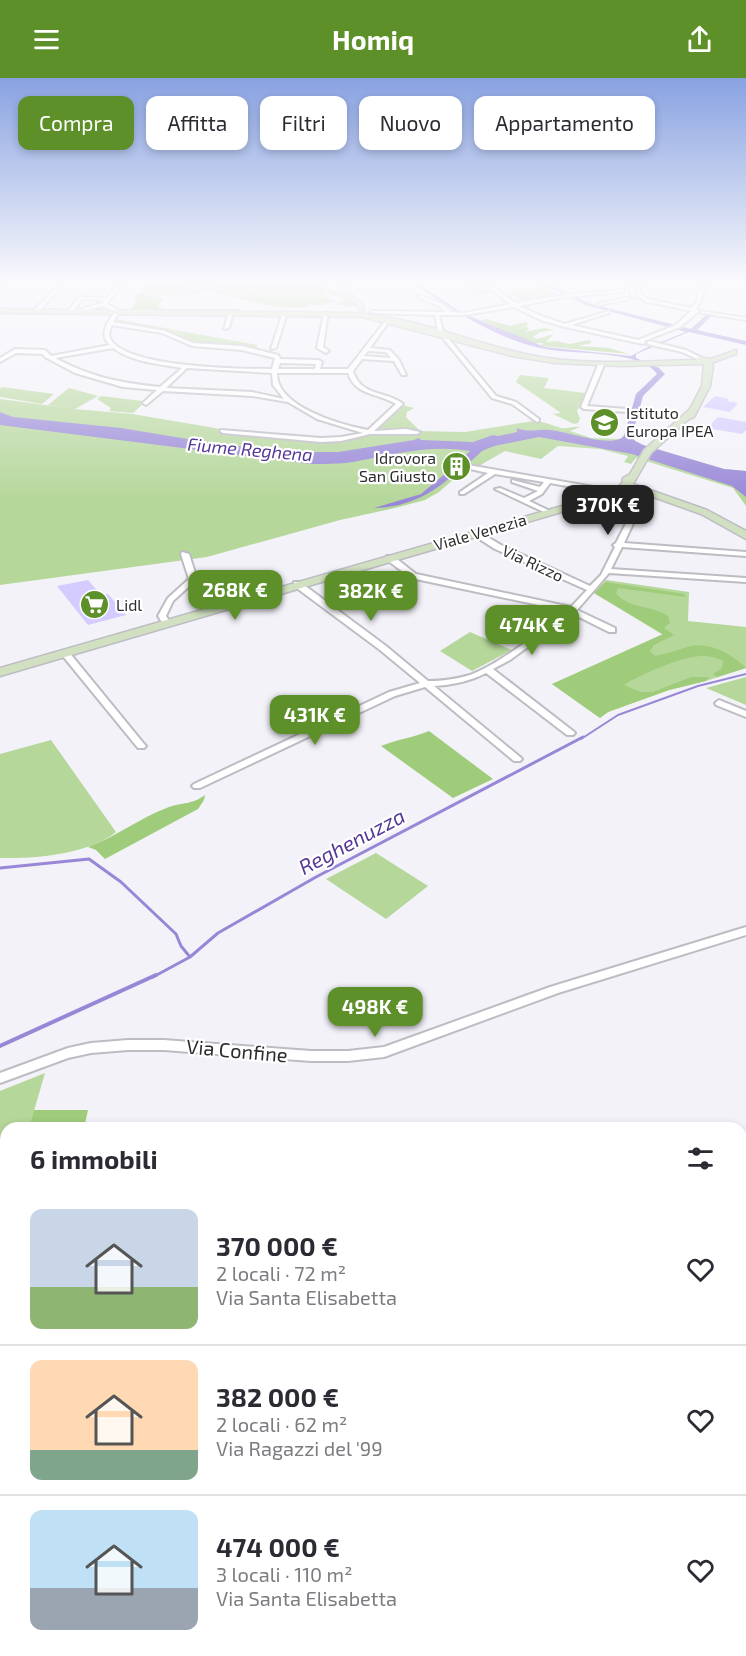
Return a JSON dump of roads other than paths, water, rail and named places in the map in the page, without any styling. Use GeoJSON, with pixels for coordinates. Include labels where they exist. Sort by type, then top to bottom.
{"type":"FeatureCollection","features":[{"type":"Feature","properties":{"kind":"main road"},"geometry":{"type":"LineString","coordinates":[[525,356],[601,365],[670,363],[721,356]]}},
{"type":"Feature","properties":{"kind":"main road"},"geometry":{"type":"LineString","coordinates":[[656,444],[673,435],[687,420],[699,400],[712,388],[707,359]]}},
{"type":"Feature","properties":{"kind":"main road"},"geometry":{"type":"LineString","coordinates":[[694,410],[656,444],[642,460],[635,483],[706,513],[746,536]]}},
{"type":"Feature","properties":{"kind":"main road","name":"Viale Venezia"},"geometry":{"type":"LineString","coordinates":[[0,672],[153,630],[595,498],[635,483]]}},
{"type":"Feature","properties":{"kind":"main road","name":"Viale Venezia"},"geometry":{"type":"LineString","coordinates":[[94,645],[166,622],[299,585]]}},
{"type":"Feature","properties":{"kind":"street"},"geometry":{"type":"LineString","coordinates":[[47,356],[60,356]]}},
{"type":"Feature","properties":{"kind":"street"},"geometry":{"type":"LineString","coordinates":[[130,356],[184,368],[350,371]]}},
{"type":"Feature","properties":{"kind":"street"},"geometry":{"type":"LineString","coordinates":[[275,356],[278,358],[274,380],[278,390],[290,402]]}},
{"type":"Feature","properties":{"kind":"street"},"geometry":{"type":"LineString","coordinates":[[392,356],[404,374]]}},
{"type":"Feature","properties":{"kind":"street"},"geometry":{"type":"LineString","coordinates":[[461,356],[494,397],[514,403],[537,420]]}},
{"type":"Feature","properties":{"kind":"street"},"geometry":{"type":"LineString","coordinates":[[697,356],[707,359]]}},
{"type":"Feature","properties":{"kind":"street"},"geometry":{"type":"LineString","coordinates":[[53,357],[70,369],[98,379],[160,390],[262,395],[290,402],[318,416],[370,432],[417,432]]}},
{"type":"Feature","properties":{"kind":"street"},"geometry":{"type":"LineString","coordinates":[[223,431],[321,440],[364,435],[400,403],[363,389],[352,379],[350,371],[360,357],[396,360]]}},
{"type":"Feature","properties":{"kind":"street"},"geometry":{"type":"LineString","coordinates":[[277,361],[303,359],[319,362],[317,370]]}},
{"type":"Feature","properties":{"kind":"street"},"geometry":{"type":"LineString","coordinates":[[601,365],[584,407],[627,411]]}},
{"type":"Feature","properties":{"kind":"street"},"geometry":{"type":"LineString","coordinates":[[146,403],[184,368]]}},
{"type":"Feature","properties":{"kind":"street"},"geometry":{"type":"LineString","coordinates":[[262,395],[278,390]]}},
{"type":"Feature","properties":{"kind":"street"},"geometry":{"type":"LineString","coordinates":[[673,435],[672,431],[679,426],[680,421]]}},
{"type":"Feature","properties":{"kind":"street"},"geometry":{"type":"LineString","coordinates":[[468,467],[612,491]]}},
{"type":"Feature","properties":{"kind":"street"},"geometry":{"type":"LineString","coordinates":[[462,493],[495,471]]}},
{"type":"Feature","properties":{"kind":"street"},"geometry":{"type":"LineString","coordinates":[[511,480],[542,490]]}},
{"type":"Feature","properties":{"kind":"street"},"geometry":{"type":"LineString","coordinates":[[523,501],[542,490],[548,481]]}},
{"type":"Feature","properties":{"kind":"street"},"geometry":{"type":"LineString","coordinates":[[197,786],[392,694],[425,684],[461,680],[487,669],[573,610],[607,571],[617,545],[641,500],[635,483]]}},
{"type":"Feature","properties":{"kind":"street"},"geometry":{"type":"LineString","coordinates":[[498,489],[548,512]]}},
{"type":"Feature","properties":{"kind":"street","name":"Via Rizzo"},"geometry":{"type":"LineString","coordinates":[[474,533],[498,547],[592,590]]}},
{"type":"Feature","properties":{"kind":"street"},"geometry":{"type":"LineString","coordinates":[[617,545],[746,554]]}},
{"type":"Feature","properties":{"kind":"street"},"geometry":{"type":"LineString","coordinates":[[166,622],[162,616],[168,601],[193,579],[185,554]]}},
{"type":"Feature","properties":{"kind":"street"},"geometry":{"type":"LineString","coordinates":[[390,558],[414,576],[573,610],[612,630]]}},
{"type":"Feature","properties":{"kind":"street"},"geometry":{"type":"LineString","coordinates":[[607,571],[746,580]]}},
{"type":"Feature","properties":{"kind":"street"},"geometry":{"type":"LineString","coordinates":[[299,585],[383,648],[517,759]]}},
{"type":"Feature","properties":{"kind":"street","name":"Viale Venezia"},"geometry":{"type":"LineString","coordinates":[[153,630],[166,622],[182,621]]}},
{"type":"Feature","properties":{"kind":"street"},"geometry":{"type":"LineString","coordinates":[[65,653],[141,746]]}},
{"type":"Feature","properties":{"kind":"street"},"geometry":{"type":"LineString","coordinates":[[487,669],[570,733]]}},
{"type":"Feature","properties":{"kind":"street"},"geometry":{"type":"LineString","coordinates":[[719,703],[746,714]]}},
{"type":"Feature","properties":{"kind":"street","name":"Via Confine"},"geometry":{"type":"LineString","coordinates":[[0,1078],[67,1053],[113,1047],[231,1049],[317,1058],[384,1052],[554,990],[746,931]]}},
{"type":"Feature","properties":{"kind":"water","name":"Fiume Reghena"},"geometry":{"type":"Polygon","coordinates":[[[614,356],[636,356],[636,358],[659,368],[665,374],[643,396],[632,436],[635,441],[724,469],[746,471],[746,497],[732,486],[632,454],[539,437],[494,446],[482,451],[469,463],[458,462],[470,451],[440,449],[411,451],[348,463],[310,464],[0,425],[0,412],[13,417],[121,428],[224,445],[312,452],[338,452],[419,438],[421,440],[473,442],[493,435],[517,432],[517,428],[558,431],[609,441],[618,440],[624,436],[636,394],[657,374],[638,361],[614,356]]]}},
{"type":"Feature","properties":{"kind":"water"},"geometry":{"type":"Polygon","coordinates":[[[452,468],[459,469],[441,485],[421,497],[398,505],[374,508],[421,494],[452,468]]]}},
{"type":"Feature","properties":{"kind":"waterway","name":"Reghenuzza"},"geometry":{"type":"LineString","coordinates":[[581,739],[618,715],[698,686],[746,674]]}},
{"type":"Feature","properties":{"kind":"waterway","name":"Reghenuzza"},"geometry":{"type":"LineString","coordinates":[[190,957],[218,933],[316,877],[583,737]]}},
{"type":"Feature","properties":{"kind":"waterway","name":"Reghenuzza"},"geometry":{"type":"LineString","coordinates":[[0,868],[89,859],[121,882],[176,934],[181,946],[190,957]]}},
{"type":"Feature","properties":{"kind":"waterway"},"geometry":{"type":"LineString","coordinates":[[153,977],[190,957]]}},
{"type":"Feature","properties":{"kind":"waterway"},"geometry":{"type":"LineString","coordinates":[[0,1046],[156,975]]}},
{"type":"Feature","properties":{"kind":"place","name":"Istituto Europa IPEA"},"geometry":{"type":"Point","coordinates":[605,422]}},
{"type":"Feature","properties":{"kind":"place","name":"Idrovora San Giusto"},"geometry":{"type":"Point","coordinates":[457,467]}},
{"type":"Feature","properties":{"kind":"place","name":"Lidl"},"geometry":{"type":"Point","coordinates":[95,605]}}]}
